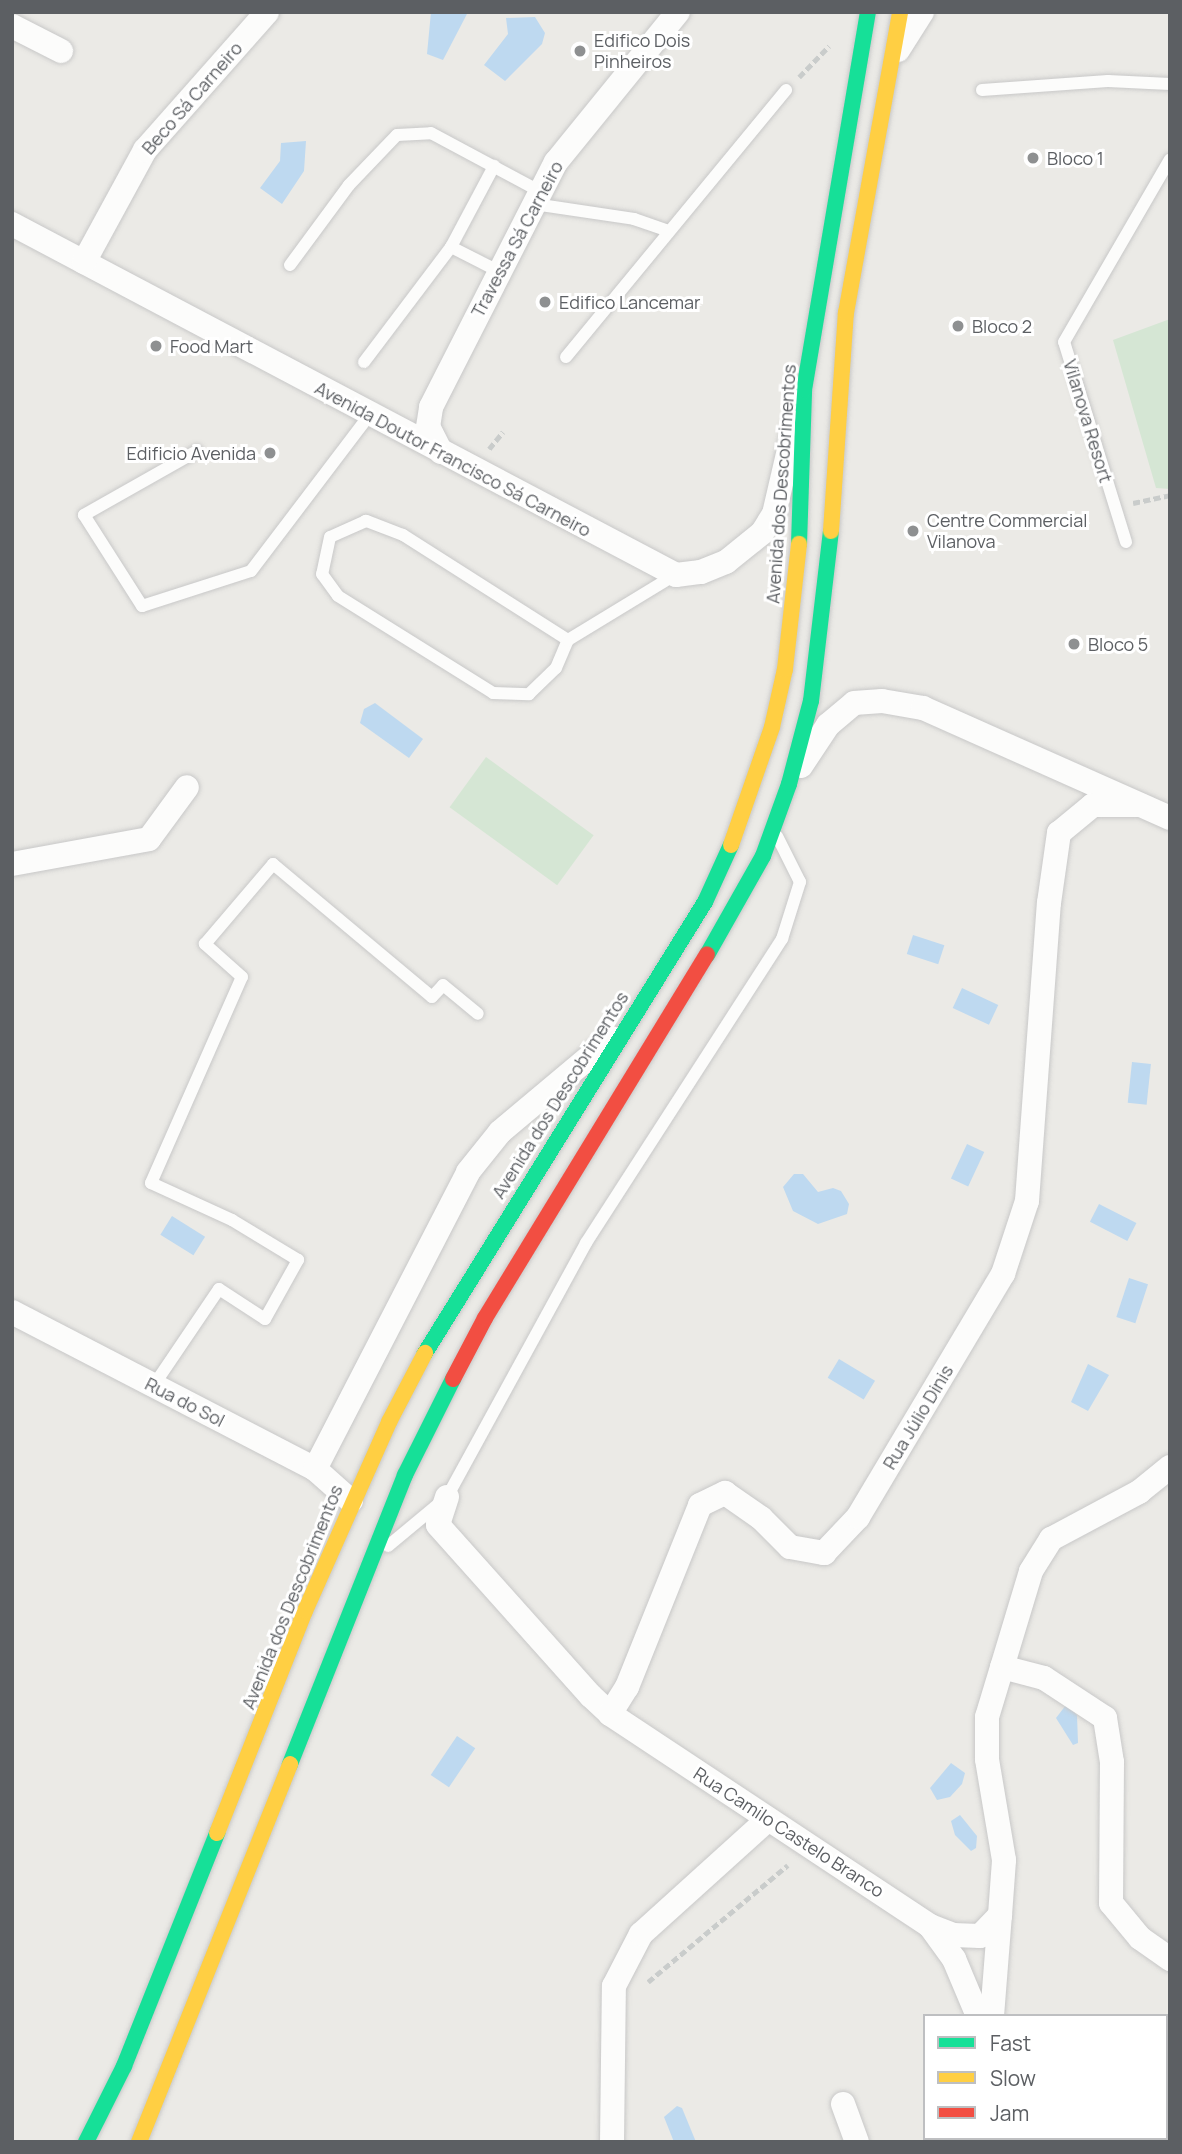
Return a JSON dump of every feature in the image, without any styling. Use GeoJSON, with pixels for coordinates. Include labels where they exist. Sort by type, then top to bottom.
{"type":"FeatureCollection","features":[{"type":"Feature","properties":{"kind":"main road","name":"Avenida dos Descobrimentos"},"geometry":{"type":"LineString","coordinates":[[86,2142],[129,2054],[351,1501],[436,1332],[705,902],[730,849],[772,727],[797,578],[804,390],[868,12]]}},
{"type":"Feature","properties":{"kind":"main road"},"geometry":{"type":"LineString","coordinates":[[139,2142],[405,1475],[485,1318],[731,916],[773,827],[789,784],[811,701],[827,596],[841,358],[888,65],[900,12]]}},
{"type":"Feature","properties":{"kind":"street","name":"Beco Sá Carneiro"},"geometry":{"type":"LineString","coordinates":[[84,262],[145,150],[267,12]]}},
{"type":"Feature","properties":{"kind":"street","name":"Travessa Sá Carneiro"},"geometry":{"type":"LineString","coordinates":[[441,452],[428,427],[431,407],[555,162],[678,12]]}},
{"type":"Feature","properties":{"kind":"street"},"geometry":{"type":"LineString","coordinates":[[888,65],[922,12]]}},
{"type":"Feature","properties":{"kind":"street"},"geometry":{"type":"LineString","coordinates":[[12,26],[61,51]]}},
{"type":"Feature","properties":{"kind":"street","name":"Avenida Doutor Francisco Sá Carneiro"},"geometry":{"type":"LineString","coordinates":[[12,224],[676,575]]}},
{"type":"Feature","properties":{"kind":"street"},"geometry":{"type":"LineString","coordinates":[[676,575],[701,572],[726,562],[762,533],[774,514],[804,390]]}},
{"type":"Feature","properties":{"kind":"street"},"geometry":{"type":"LineString","coordinates":[[789,784],[828,725],[854,703],[882,701],[923,708],[1170,818]]}},
{"type":"Feature","properties":{"kind":"street"},"geometry":{"type":"LineString","coordinates":[[12,864],[149,839],[187,787]]}},
{"type":"Feature","properties":{"kind":"street","name":"Rua Júlio Dinis"},"geometry":{"type":"LineString","coordinates":[[610,1714],[628,1687],[700,1505],[725,1493],[761,1518],[790,1547],[824,1553],[858,1517],[1003,1274],[1027,1201],[1049,903],[1059,833],[1093,805],[1140,805]]}},
{"type":"Feature","properties":{"kind":"street"},"geometry":{"type":"LineString","coordinates":[[315,1469],[468,1172],[500,1132],[624,1028]]}},
{"type":"Feature","properties":{"kind":"street","name":"Rua do Sol"},"geometry":{"type":"LineString","coordinates":[[12,1312],[315,1469],[351,1501]]}},
{"type":"Feature","properties":{"kind":"street"},"geometry":{"type":"LineString","coordinates":[[992,2014],[1004,1860],[987,1759],[987,1717],[1031,1572],[1051,1539],[1139,1492],[1170,1468]]}},
{"type":"Feature","properties":{"kind":"street","name":"Rua Camilo Castelo Branco"},"geometry":{"type":"LineString","coordinates":[[447,1497],[438,1525],[610,1714],[930,1926],[954,1959],[977,2014]]}},
{"type":"Feature","properties":{"kind":"street"},"geometry":{"type":"LineString","coordinates":[[1002,1667],[1044,1678],[1105,1718],[1112,1762],[1111,1903],[1140,1938],[1170,1959]]}},
{"type":"Feature","properties":{"kind":"street"},"geometry":{"type":"LineString","coordinates":[[612,2142],[614,1986],[641,1934],[767,1819]]}},
{"type":"Feature","properties":{"kind":"street"},"geometry":{"type":"LineString","coordinates":[[930,1926],[953,1935],[980,1936],[1000,1915]]}},
{"type":"Feature","properties":{"kind":"street"},"geometry":{"type":"LineString","coordinates":[[843,2104],[857,2142]]}},
{"type":"Feature","properties":{"kind":"lane"},"geometry":{"type":"LineString","coordinates":[[982,90],[1108,81],[1170,84]]}},
{"type":"Feature","properties":{"kind":"lane"},"geometry":{"type":"LineString","coordinates":[[566,357],[666,230],[786,90]]}},
{"type":"Feature","properties":{"kind":"lane"},"geometry":{"type":"LineString","coordinates":[[290,265],[349,185],[397,135],[431,133],[494,166],[538,198],[634,219],[666,230]]}},
{"type":"Feature","properties":{"kind":"lane","name":"Vilanova Resort"},"geometry":{"type":"LineString","coordinates":[[1126,542],[1063,342],[1170,159]]}},
{"type":"Feature","properties":{"kind":"lane"},"geometry":{"type":"LineString","coordinates":[[364,362],[451,247],[494,166]]}},
{"type":"Feature","properties":{"kind":"lane"},"geometry":{"type":"LineString","coordinates":[[451,247],[500,272]]}},
{"type":"Feature","properties":{"kind":"lane"},"geometry":{"type":"LineString","coordinates":[[197,452],[84,515],[142,606],[251,571],[370,414]]}},
{"type":"Feature","properties":{"kind":"lane"},"geometry":{"type":"LineString","coordinates":[[568,640],[403,535],[366,521],[330,537],[322,574],[338,596],[493,693],[528,694],[556,668],[568,640],[676,575]]}},
{"type":"Feature","properties":{"kind":"lane"},"geometry":{"type":"LineString","coordinates":[[372,1560],[447,1497],[586,1243],[782,939],[800,882],[773,827]]}},
{"type":"Feature","properties":{"kind":"lane"},"geometry":{"type":"LineString","coordinates":[[154,1385],[219,1289],[265,1319],[298,1260],[232,1220],[151,1183],[242,977],[205,944],[273,864],[432,998],[443,985],[478,1014]]}},
{"type":"Feature","properties":{"kind":"path"},"geometry":{"type":"LineString","coordinates":[[786,90],[839,36],[862,40]]}},
{"type":"Feature","properties":{"kind":"path"},"geometry":{"type":"LineString","coordinates":[[1116,511],[1170,495]]}},
{"type":"Feature","properties":{"kind":"path"},"geometry":{"type":"LineString","coordinates":[[645,1985],[774,1874],[793,1864]]}},
{"type":"Feature","properties":{"kind":"green space"},"geometry":{"type":"Polygon","coordinates":[[[1170,319],[1170,489],[1156,488],[1113,340],[1170,319]]]}},
{"type":"Feature","properties":{"kind":"green space"},"geometry":{"type":"Polygon","coordinates":[[[486,757],[594,835],[557,885],[450,807],[486,757]]]}},
{"type":"Feature","properties":{"kind":"water"},"geometry":{"type":"Polygon","coordinates":[[[431,12],[468,12],[443,60],[427,54],[431,12]]]}},
{"type":"Feature","properties":{"kind":"water"},"geometry":{"type":"Polygon","coordinates":[[[535,17],[545,33],[542,44],[505,81],[484,65],[508,34],[506,18],[535,17]]]}},
{"type":"Feature","properties":{"kind":"water"},"geometry":{"type":"Polygon","coordinates":[[[306,141],[304,171],[282,204],[260,188],[280,161],[281,143],[306,141]]]}},
{"type":"Feature","properties":{"kind":"water"},"geometry":{"type":"Polygon","coordinates":[[[375,703],[423,739],[409,758],[360,723],[364,709],[375,703]]]}},
{"type":"Feature","properties":{"kind":"water"},"geometry":{"type":"Polygon","coordinates":[[[913,935],[944,945],[938,964],[907,954],[913,935]]]}},
{"type":"Feature","properties":{"kind":"water"},"geometry":{"type":"Polygon","coordinates":[[[962,988],[998,1005],[989,1025],[953,1008],[962,988]]]}},
{"type":"Feature","properties":{"kind":"water"},"geometry":{"type":"Polygon","coordinates":[[[1132,1062],[1151,1064],[1147,1105],[1128,1103],[1132,1062]]]}},
{"type":"Feature","properties":{"kind":"water"},"geometry":{"type":"Polygon","coordinates":[[[967,1144],[984,1152],[968,1186],[951,1178],[967,1144]]]}},
{"type":"Feature","properties":{"kind":"water"},"geometry":{"type":"Polygon","coordinates":[[[794,1174],[803,1174],[818,1192],[833,1188],[841,1191],[849,1204],[847,1214],[818,1224],[793,1211],[783,1187],[794,1174]]]}},
{"type":"Feature","properties":{"kind":"water"},"geometry":{"type":"Polygon","coordinates":[[[1099,1204],[1136,1223],[1127,1241],[1090,1222],[1099,1204]]]}},
{"type":"Feature","properties":{"kind":"water"},"geometry":{"type":"Polygon","coordinates":[[[172,1216],[205,1237],[193,1255],[160,1235],[172,1216]]]}},
{"type":"Feature","properties":{"kind":"water"},"geometry":{"type":"Polygon","coordinates":[[[1129,1278],[1148,1284],[1135,1323],[1116,1317],[1129,1278]]]}},
{"type":"Feature","properties":{"kind":"water"},"geometry":{"type":"Polygon","coordinates":[[[839,1359],[875,1381],[864,1399],[828,1378],[839,1359]]]}},
{"type":"Feature","properties":{"kind":"water"},"geometry":{"type":"Polygon","coordinates":[[[1088,1364],[1109,1375],[1088,1411],[1071,1402],[1088,1364]]]}},
{"type":"Feature","properties":{"kind":"water"},"geometry":{"type":"Polygon","coordinates":[[[1066,1705],[1077,1715],[1078,1743],[1073,1745],[1056,1718],[1066,1705]]]}},
{"type":"Feature","properties":{"kind":"water"},"geometry":{"type":"Polygon","coordinates":[[[457,1736],[475,1748],[449,1787],[431,1775],[457,1736]]]}},
{"type":"Feature","properties":{"kind":"water"},"geometry":{"type":"Polygon","coordinates":[[[951,1763],[965,1773],[962,1784],[950,1797],[937,1800],[930,1788],[951,1763]]]}},
{"type":"Feature","properties":{"kind":"water"},"geometry":{"type":"Polygon","coordinates":[[[960,1815],[977,1836],[976,1848],[971,1851],[955,1835],[951,1821],[960,1815]]]}},
{"type":"Feature","properties":{"kind":"water"},"geometry":{"type":"Polygon","coordinates":[[[677,2106],[682,2108],[696,2142],[674,2142],[664,2117],[677,2106]]]}},
{"type":"Feature","properties":{"kind":"traffic: fast"},"geometry":{"type":"LineString","coordinates":[[799,544],[804,390],[868,12]]}},
{"type":"Feature","properties":{"kind":"traffic: fast"},"geometry":{"type":"LineString","coordinates":[[707,955],[763,856],[789,784],[811,701],[831,531]]}},
{"type":"Feature","properties":{"kind":"traffic: fast"},"geometry":{"type":"LineString","coordinates":[[425,1353],[705,902],[731,845]]}},
{"type":"Feature","properties":{"kind":"traffic: fast"},"geometry":{"type":"LineString","coordinates":[[290,1764],[405,1475],[453,1379]]}},
{"type":"Feature","properties":{"kind":"traffic: fast"},"geometry":{"type":"LineString","coordinates":[[86,2142],[124,2066],[217,1833]]}},
{"type":"Feature","properties":{"kind":"traffic: slow"},"geometry":{"type":"LineString","coordinates":[[831,531],[846,313],[900,12]]}},
{"type":"Feature","properties":{"kind":"traffic: slow"},"geometry":{"type":"LineString","coordinates":[[731,845],[772,727],[785,669],[799,544]]}},
{"type":"Feature","properties":{"kind":"traffic: slow"},"geometry":{"type":"LineString","coordinates":[[217,1833],[305,1611],[389,1422],[425,1353]]}},
{"type":"Feature","properties":{"kind":"traffic: slow"},"geometry":{"type":"LineString","coordinates":[[139,2142],[290,1764]]}},
{"type":"Feature","properties":{"kind":"traffic: jam"},"geometry":{"type":"LineString","coordinates":[[453,1379],[485,1318],[707,955]]}},
{"type":"Feature","properties":{"kind":"place","name":"Edifico Dois Pinheiros"},"geometry":{"type":"Point","coordinates":[580,51]}},
{"type":"Feature","properties":{"kind":"place","name":"Bloco 1"},"geometry":{"type":"Point","coordinates":[1033,158]}},
{"type":"Feature","properties":{"kind":"place","name":"Edifico Lancemar"},"geometry":{"type":"Point","coordinates":[545,302]}},
{"type":"Feature","properties":{"kind":"place","name":"Bloco 2"},"geometry":{"type":"Point","coordinates":[958,326]}},
{"type":"Feature","properties":{"kind":"place","name":"Food Mart"},"geometry":{"type":"Point","coordinates":[156,346]}},
{"type":"Feature","properties":{"kind":"place","name":"Edificio Avenida"},"geometry":{"type":"Point","coordinates":[270,453]}},
{"type":"Feature","properties":{"kind":"place","name":"Centre Commercial Vilanova"},"geometry":{"type":"Point","coordinates":[913,531]}},
{"type":"Feature","properties":{"kind":"place","name":"Bloco 5"},"geometry":{"type":"Point","coordinates":[1074,644]}}]}
